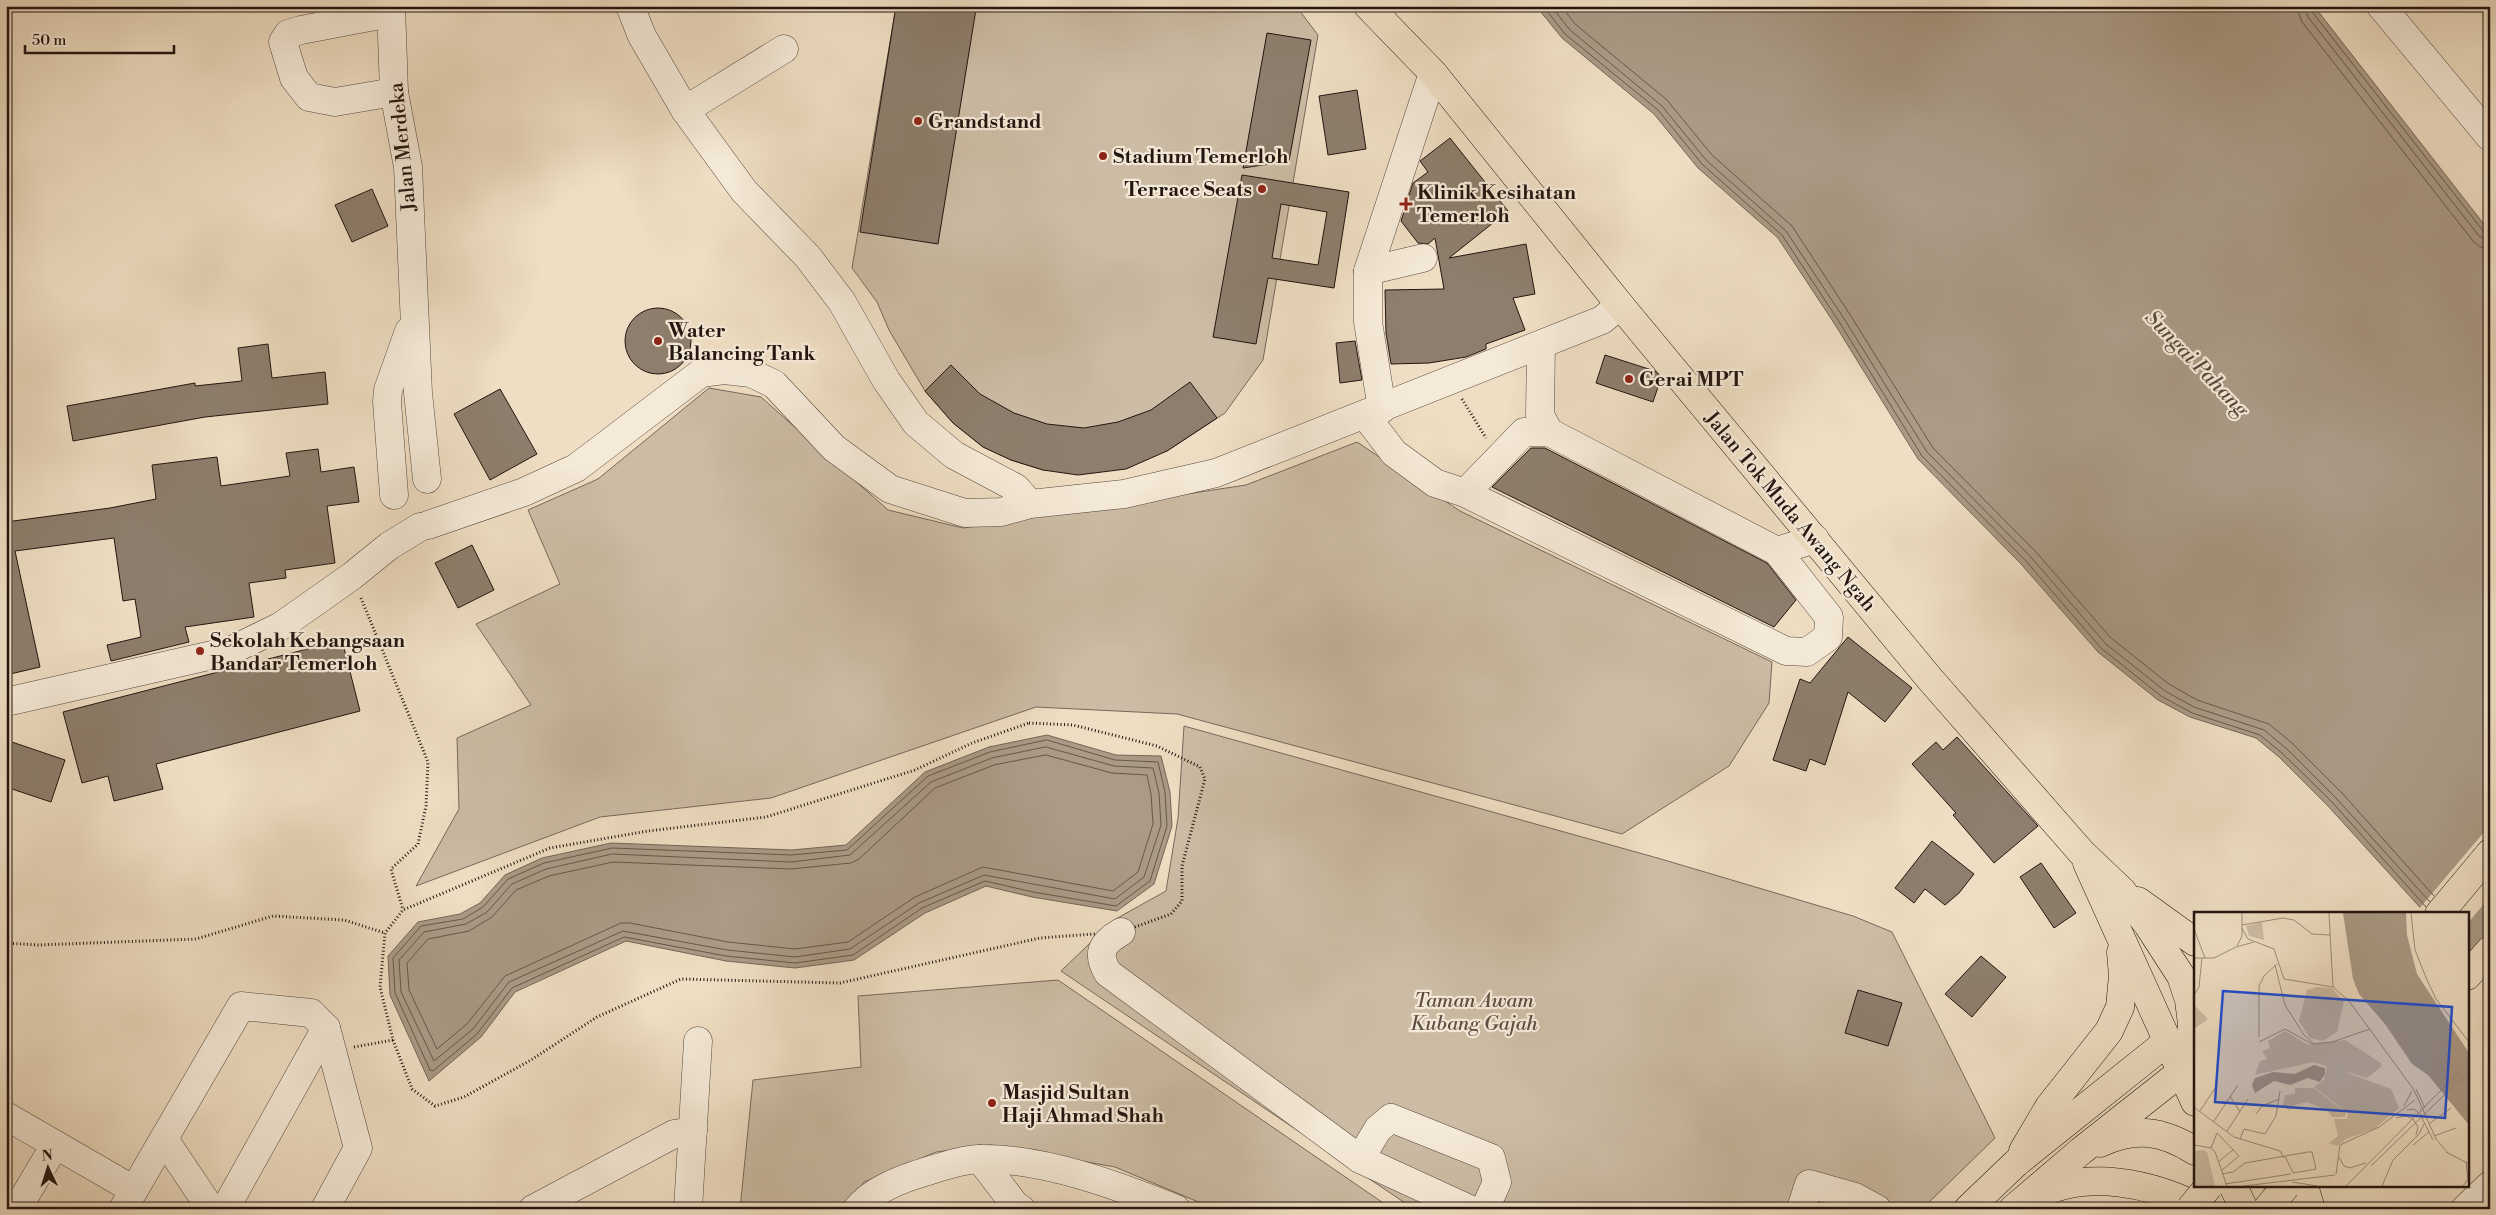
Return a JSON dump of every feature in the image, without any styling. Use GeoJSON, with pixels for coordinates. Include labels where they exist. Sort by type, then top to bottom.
{"type":"FeatureCollection","features":[{"type":"Feature","properties":{"kind":"main road","name":"Jalan Tok Muda Awang Ngah"},"geometry":{"type":"LineString","coordinates":[[1368,6],[1433,73],[1620,305],[1930,679],[2082,853],[2122,891],[2148,925],[2181,976],[2189,1000],[2192,1024],[2184,1044]]}},
{"type":"Feature","properties":{"kind":"main road","name":"Jalan Tok Muda Awang Ngah"},"geometry":{"type":"LineString","coordinates":[[2082,853],[2120,939],[2184,1044]]}},
{"type":"Feature","properties":{"kind":"main road"},"geometry":{"type":"LineString","coordinates":[[2441,912],[2490,853]]}},
{"type":"Feature","properties":{"kind":"main road"},"geometry":{"type":"LineString","coordinates":[[2122,891],[2194,941]]}},
{"type":"Feature","properties":{"kind":"main road"},"geometry":{"type":"LineString","coordinates":[[2016,1163],[2049,1107],[2109,1031],[2120,1007],[2123,976],[2120,939]]}},
{"type":"Feature","properties":{"kind":"main road"},"geometry":{"type":"LineString","coordinates":[[2468,975],[2490,950]]}},
{"type":"Feature","properties":{"kind":"main road"},"geometry":{"type":"LineString","coordinates":[[2184,1044],[2181,1072],[2194,1100]]}},
{"type":"Feature","properties":{"kind":"main road"},"geometry":{"type":"LineString","coordinates":[[1968,1209],[2016,1163],[2184,1044]]}},
{"type":"Feature","properties":{"kind":"main road"},"geometry":{"type":"LineString","coordinates":[[2014,1208],[2081,1150],[2181,1072]]}},
{"type":"Feature","properties":{"kind":"main road"},"geometry":{"type":"LineString","coordinates":[[2081,1150],[2120,1134],[2142,1132],[2162,1135],[2180,1141],[2194,1149]]}},
{"type":"Feature","properties":{"kind":"main road"},"geometry":{"type":"LineString","coordinates":[[2014,1208],[2054,1186],[2094,1182],[2138,1184],[2174,1194],[2202,1209]]}},
{"type":"Feature","properties":{"kind":"main road"},"geometry":{"type":"LineString","coordinates":[[2190,1209],[2207,1188]]}},
{"type":"Feature","properties":{"kind":"main road"},"geometry":{"type":"LineString","coordinates":[[2279,1188],[2292,1209]]}},
{"type":"Feature","properties":{"kind":"main road"},"geometry":{"type":"LineString","coordinates":[[2267,1209],[2284,1188]]}},
{"type":"Feature","properties":{"kind":"main road"},"geometry":{"type":"LineString","coordinates":[[2305,1188],[2311,1209]]}},
{"type":"Feature","properties":{"kind":"street"},"geometry":{"type":"LineString","coordinates":[[630,6],[642,36],[685,110],[744,191],[808,257],[842,302],[886,380],[916,423],[954,455],[1016,488],[1030,504]]}},
{"type":"Feature","properties":{"kind":"street"},"geometry":{"type":"LineString","coordinates":[[2381,6],[2490,137]]}},
{"type":"Feature","properties":{"kind":"street"},"geometry":{"type":"LineString","coordinates":[[391,10],[301,30],[288,34],[284,42],[294,78],[309,97],[335,102],[394,92]]}},
{"type":"Feature","properties":{"kind":"street","name":"Jalan Merdeka"},"geometry":{"type":"LineString","coordinates":[[391,10],[394,92],[408,167],[413,318],[418,393],[435,488]]}},
{"type":"Feature","properties":{"kind":"street"},"geometry":{"type":"LineString","coordinates":[[685,110],[784,49]]}},
{"type":"Feature","properties":{"kind":"street"},"geometry":{"type":"LineString","coordinates":[[1433,73],[1368,270],[1368,322],[1374,412],[1394,453],[1435,483],[1465,493],[1786,651],[1807,652],[1828,637],[1829,617],[1777,551],[1549,432],[1524,432],[1465,493]]}},
{"type":"Feature","properties":{"kind":"street"},"geometry":{"type":"LineString","coordinates":[[1368,270],[1423,258]]}},
{"type":"Feature","properties":{"kind":"street"},"geometry":{"type":"LineString","coordinates":[[6,702],[230,651],[281,626],[352,576],[389,546],[410,516],[480,506],[524,492],[576,468],[701,373],[724,370],[751,373],[774,384],[834,448],[890,489],[964,512],[1001,512],[1030,504],[1124,494],[1216,473],[1374,412],[1602,320],[1620,305]]}},
{"type":"Feature","properties":{"kind":"street","name":"Jalan Merdeka"},"geometry":{"type":"LineString","coordinates":[[410,516],[387,402],[388,390],[413,318]]}},
{"type":"Feature","properties":{"kind":"street"},"geometry":{"type":"LineString","coordinates":[[1541,345],[1540,415],[1549,432]]}},
{"type":"Feature","properties":{"kind":"street"},"geometry":{"type":"LineString","coordinates":[[410,516],[397,488],[408,479],[480,506]]}},
{"type":"Feature","properties":{"kind":"street"},"geometry":{"type":"LineString","coordinates":[[410,516],[440,513],[435,488]]}},
{"type":"Feature","properties":{"kind":"street"},"geometry":{"type":"LineString","coordinates":[[1777,551],[1815,539]]}},
{"type":"Feature","properties":{"kind":"street"},"geometry":{"type":"LineString","coordinates":[[1121,932],[1108,940],[1102,950],[1102,962],[1108,973],[1360,1159],[1469,1209]]}},
{"type":"Feature","properties":{"kind":"street"},"geometry":{"type":"LineString","coordinates":[[6,1116],[55,1144],[128,1199],[241,1006],[311,1013],[329,1040],[358,1148],[325,1209]]}},
{"type":"Feature","properties":{"kind":"street"},"geometry":{"type":"LineString","coordinates":[[225,1209],[329,1040]]}},
{"type":"Feature","properties":{"kind":"street"},"geometry":{"type":"LineString","coordinates":[[688,1209],[698,1041]]}},
{"type":"Feature","properties":{"kind":"street"},"geometry":{"type":"LineString","coordinates":[[1360,1159],[1378,1129],[1391,1118],[1491,1158],[1497,1182],[1485,1209]]}},
{"type":"Feature","properties":{"kind":"street"},"geometry":{"type":"LineString","coordinates":[[533,1209],[674,1134],[693,1131]]}},
{"type":"Feature","properties":{"kind":"street"},"geometry":{"type":"LineString","coordinates":[[164,1139],[211,1209]]}},
{"type":"Feature","properties":{"kind":"street"},"geometry":{"type":"LineString","coordinates":[[18,1209],[55,1144]]}},
{"type":"Feature","properties":{"kind":"street"},"geometry":{"type":"LineString","coordinates":[[980,1159],[1015,1205],[1021,1209]]}},
{"type":"Feature","properties":{"kind":"street"},"geometry":{"type":"LineString","coordinates":[[857,1209],[865,1198],[902,1180],[939,1168],[980,1159],[1061,1170],[1137,1193],[1176,1209]]}},
{"type":"Feature","properties":{"kind":"street"},"geometry":{"type":"LineString","coordinates":[[1801,1209],[1809,1184],[1861,1205]]}},
{"type":"Feature","properties":{"kind":"street"},"geometry":{"type":"LineString","coordinates":[[2465,1209],[2490,1185]]}},
{"type":"Feature","properties":{"kind":"street"},"geometry":{"type":"LineString","coordinates":[[1114,1209],[1137,1193]]}},
{"type":"Feature","properties":{"kind":"path"},"geometry":{"type":"LineString","coordinates":[[1451,381],[1488,442],[1503,454]]}},
{"type":"Feature","properties":{"kind":"path"},"geometry":{"type":"LineString","coordinates":[[352,576],[428,762],[426,806],[418,844],[391,869],[403,910]]}},
{"type":"Feature","properties":{"kind":"path"},"geometry":{"type":"LineString","coordinates":[[1029,723],[1073,725],[1157,746],[1200,767],[1205,779],[1182,866],[1182,901],[1171,914],[1121,932],[1040,938],[840,983],[681,979],[597,1017],[531,1060],[464,1097],[434,1106],[412,1089],[393,1040],[380,987],[385,933],[403,910],[550,848],[648,831],[766,817],[915,770],[972,743],[1029,723]]}},
{"type":"Feature","properties":{"kind":"path"},"geometry":{"type":"LineString","coordinates":[[6,943],[38,946],[196,939],[273,916],[344,920],[385,933]]}},
{"type":"Feature","properties":{"kind":"path"},"geometry":{"type":"LineString","coordinates":[[329,1040],[393,1040]]}},
{"type":"Feature","properties":{"kind":"green space"},"geometry":{"type":"Polygon","coordinates":[[[896,6],[1296,6],[1318,35],[1263,360],[1225,413],[1167,451],[1043,470],[1011,460],[983,447],[953,423],[925,391],[889,330],[877,302],[852,268],[896,6]]]}},
{"type":"Feature","properties":{"kind":"green space"},"geometry":{"type":"Polygon","coordinates":[[[709,388],[761,397],[888,510],[963,528],[1246,485],[1357,442],[1460,511],[1772,662],[1769,703],[1729,766],[1622,834],[1177,714],[1036,707],[771,798],[600,817],[416,886],[459,809],[457,738],[531,705],[476,624],[560,584],[528,510],[598,479],[709,388]]]}},
{"type":"Feature","properties":{"kind":"green space","name":"Taman Awam Kubang Gajah"},"geometry":{"type":"Polygon","coordinates":[[[1184,726],[1661,859],[1853,916],[1892,932],[1995,1138],[1922,1209],[1414,1209],[1061,971],[1114,920],[1166,891],[1178,818],[1184,726]]]}},
{"type":"Feature","properties":{"kind":"green space","name":"Masjid Sultan Haji Ahmad Shah"},"geometry":{"type":"Polygon","coordinates":[[[1058,980],[1392,1209],[1215,1209],[1115,1167],[991,1145],[936,1152],[864,1182],[845,1209],[740,1209],[753,1080],[861,1067],[858,996],[1058,980]]]}},
{"type":"Feature","properties":{"kind":"water","name":"Sungai Pahang"},"geometry":{"type":"Polygon","coordinates":[[[1536,6],[2314,6],[2490,232],[2490,980],[2468,958],[2468,912],[2424,912],[2328,806],[2279,757],[2256,738],[2190,717],[2158,700],[2098,652],[2021,564],[1918,459],[1834,323],[1778,238],[1698,168],[1654,114],[1562,38],[1536,6]]]}},
{"type":"Feature","properties":{"kind":"water"},"geometry":{"type":"Polygon","coordinates":[[[1047,735],[1116,755],[1161,756],[1170,792],[1172,826],[1154,884],[1117,911],[1032,897],[986,886],[925,913],[854,960],[795,968],[726,961],[626,941],[515,992],[481,1037],[429,1081],[390,995],[388,956],[418,922],[460,914],[480,903],[505,875],[542,858],[611,843],[792,850],[846,845],[925,772],[989,747],[1047,735]]]}},
{"type":"Feature","properties":{"kind":"pier"},"geometry":{"type":"Polygon","coordinates":[[[2490,825],[2490,897],[2468,923],[2468,912],[2420,912],[2418,910],[2490,825]]]}},
{"type":"Feature","properties":{"kind":"building","name":"Grandstand"},"geometry":{"type":"Polygon","coordinates":[[[896,6],[957,6],[976,9],[938,244],[860,232],[896,6]]]}},
{"type":"Feature","properties":{"kind":"building"},"geometry":{"type":"Polygon","coordinates":[[[1267,33],[1311,40],[1289,161],[1243,168],[1267,33]]]}},
{"type":"Feature","properties":{"kind":"building"},"geometry":{"type":"Polygon","coordinates":[[[1357,90],[1366,149],[1328,155],[1319,96],[1357,90]]]}},
{"type":"Feature","properties":{"kind":"building"},"geometry":{"type":"Polygon","coordinates":[[[1450,138],[1508,211],[1449,258],[1526,244],[1535,294],[1513,298],[1525,330],[1486,344],[1486,349],[1466,357],[1429,363],[1391,364],[1386,333],[1385,290],[1444,289],[1435,238],[1428,244],[1418,243],[1401,221],[1406,206],[1411,202],[1408,199],[1413,183],[1428,172],[1420,161],[1450,138]]]}},
{"type":"Feature","properties":{"kind":"building"},"geometry":{"type":"Polygon","coordinates":[[[1242,175],[1349,192],[1334,288],[1268,278],[1256,344],[1213,337],[1242,175]],[[1281,204],[1272,258],[1318,265],[1327,212],[1281,204]]]}},
{"type":"Feature","properties":{"kind":"building"},"geometry":{"type":"Polygon","coordinates":[[[372,189],[388,226],[352,242],[335,205],[372,189]]]}},
{"type":"Feature","properties":{"kind":"building","name":"Water Balancing Tank"},"geometry":{"type":"Polygon","coordinates":[[[658,308],[671,311],[681,318],[688,328],[691,341],[688,354],[681,364],[671,371],[658,374],[645,371],[635,364],[628,354],[625,341],[628,328],[635,318],[645,311],[658,308]]]}},
{"type":"Feature","properties":{"kind":"building"},"geometry":{"type":"Polygon","coordinates":[[[1355,341],[1362,380],[1340,383],[1336,343],[1355,341]]]}},
{"type":"Feature","properties":{"kind":"building"},"geometry":{"type":"Polygon","coordinates":[[[268,344],[272,378],[325,372],[328,404],[205,417],[73,441],[67,406],[195,383],[195,386],[242,381],[238,348],[268,344]]]}},
{"type":"Feature","properties":{"kind":"building","name":"Gerai MPT"},"geometry":{"type":"Polygon","coordinates":[[[1605,355],[1655,371],[1661,378],[1653,402],[1596,383],[1605,355]]]}},
{"type":"Feature","properties":{"kind":"building"},"geometry":{"type":"Polygon","coordinates":[[[951,365],[980,394],[1014,413],[1047,424],[1084,428],[1118,422],[1151,410],[1190,382],[1217,418],[1167,451],[1126,469],[1078,475],[1043,470],[1011,460],[983,447],[953,423],[925,391],[951,365]]]}},
{"type":"Feature","properties":{"kind":"building"},"geometry":{"type":"Polygon","coordinates":[[[500,389],[537,454],[490,480],[454,414],[500,389]]]}},
{"type":"Feature","properties":{"kind":"building"},"geometry":{"type":"Polygon","coordinates":[[[1531,448],[1545,448],[1767,563],[1796,600],[1774,627],[1492,487],[1531,448]]]}},
{"type":"Feature","properties":{"kind":"building"},"geometry":{"type":"Polygon","coordinates":[[[318,449],[321,472],[354,467],[359,502],[327,506],[335,563],[285,570],[286,578],[249,583],[254,617],[185,627],[189,642],[111,661],[107,645],[141,637],[135,599],[123,601],[114,538],[15,551],[40,667],[6,675],[6,522],[110,508],[156,499],[152,465],[217,457],[221,486],[290,476],[286,453],[318,449]]]}},
{"type":"Feature","properties":{"kind":"building"},"geometry":{"type":"Polygon","coordinates":[[[472,545],[494,590],[458,608],[435,563],[472,545]]]}},
{"type":"Feature","properties":{"kind":"building"},"geometry":{"type":"Polygon","coordinates":[[[1848,637],[1912,688],[1885,722],[1848,692],[1825,765],[1810,759],[1806,771],[1773,760],[1800,679],[1810,683],[1848,637]]]}},
{"type":"Feature","properties":{"kind":"building"},"geometry":{"type":"Polygon","coordinates":[[[342,640],[360,711],[156,764],[163,789],[114,801],[108,776],[82,783],[63,712],[342,640]]]}},
{"type":"Feature","properties":{"kind":"building"},"geometry":{"type":"Polygon","coordinates":[[[1957,737],[2038,826],[1994,863],[1953,815],[1956,813],[1912,764],[1936,742],[1943,750],[1957,737]]]}},
{"type":"Feature","properties":{"kind":"building"},"geometry":{"type":"Polygon","coordinates":[[[6,740],[65,760],[51,802],[6,787],[6,740]]]}},
{"type":"Feature","properties":{"kind":"building"},"geometry":{"type":"Polygon","coordinates":[[[1932,841],[1974,874],[1959,893],[1945,905],[1925,889],[1914,903],[1895,888],[1932,841]]]}},
{"type":"Feature","properties":{"kind":"building"},"geometry":{"type":"Polygon","coordinates":[[[2041,863],[2076,913],[2054,928],[2020,877],[2041,863]]]}},
{"type":"Feature","properties":{"kind":"building"},"geometry":{"type":"Polygon","coordinates":[[[1981,956],[2006,977],[1972,1017],[1945,994],[1981,956]]]}},
{"type":"Feature","properties":{"kind":"building"},"geometry":{"type":"Polygon","coordinates":[[[1858,990],[1902,1003],[1888,1046],[1845,1033],[1858,990]]]}},
{"type":"Feature","properties":{"kind":"place","name":"Grandstand"},"geometry":{"type":"Point","coordinates":[918,121]}},
{"type":"Feature","properties":{"kind":"place","name":"Stadium Temerloh"},"geometry":{"type":"Point","coordinates":[1103,156]}},
{"type":"Feature","properties":{"kind":"place","name":"Terrace Seats"},"geometry":{"type":"Point","coordinates":[1262,189]}},
{"type":"Feature","properties":{"kind":"place","name":"Klinik Kesihatan Temerloh"},"geometry":{"type":"Point","coordinates":[1406,204]}},
{"type":"Feature","properties":{"kind":"place","name":"Water Balancing Tank"},"geometry":{"type":"Point","coordinates":[658,341]}},
{"type":"Feature","properties":{"kind":"place","name":"Gerai MPT"},"geometry":{"type":"Point","coordinates":[1629,379]}},
{"type":"Feature","properties":{"kind":"place","name":"Sekolah Kebangsaan Bandar Temerloh"},"geometry":{"type":"Point","coordinates":[200,651]}},
{"type":"Feature","properties":{"kind":"place","name":"Masjid Sultan Haji Ahmad Shah"},"geometry":{"type":"Point","coordinates":[992,1103]}}]}
